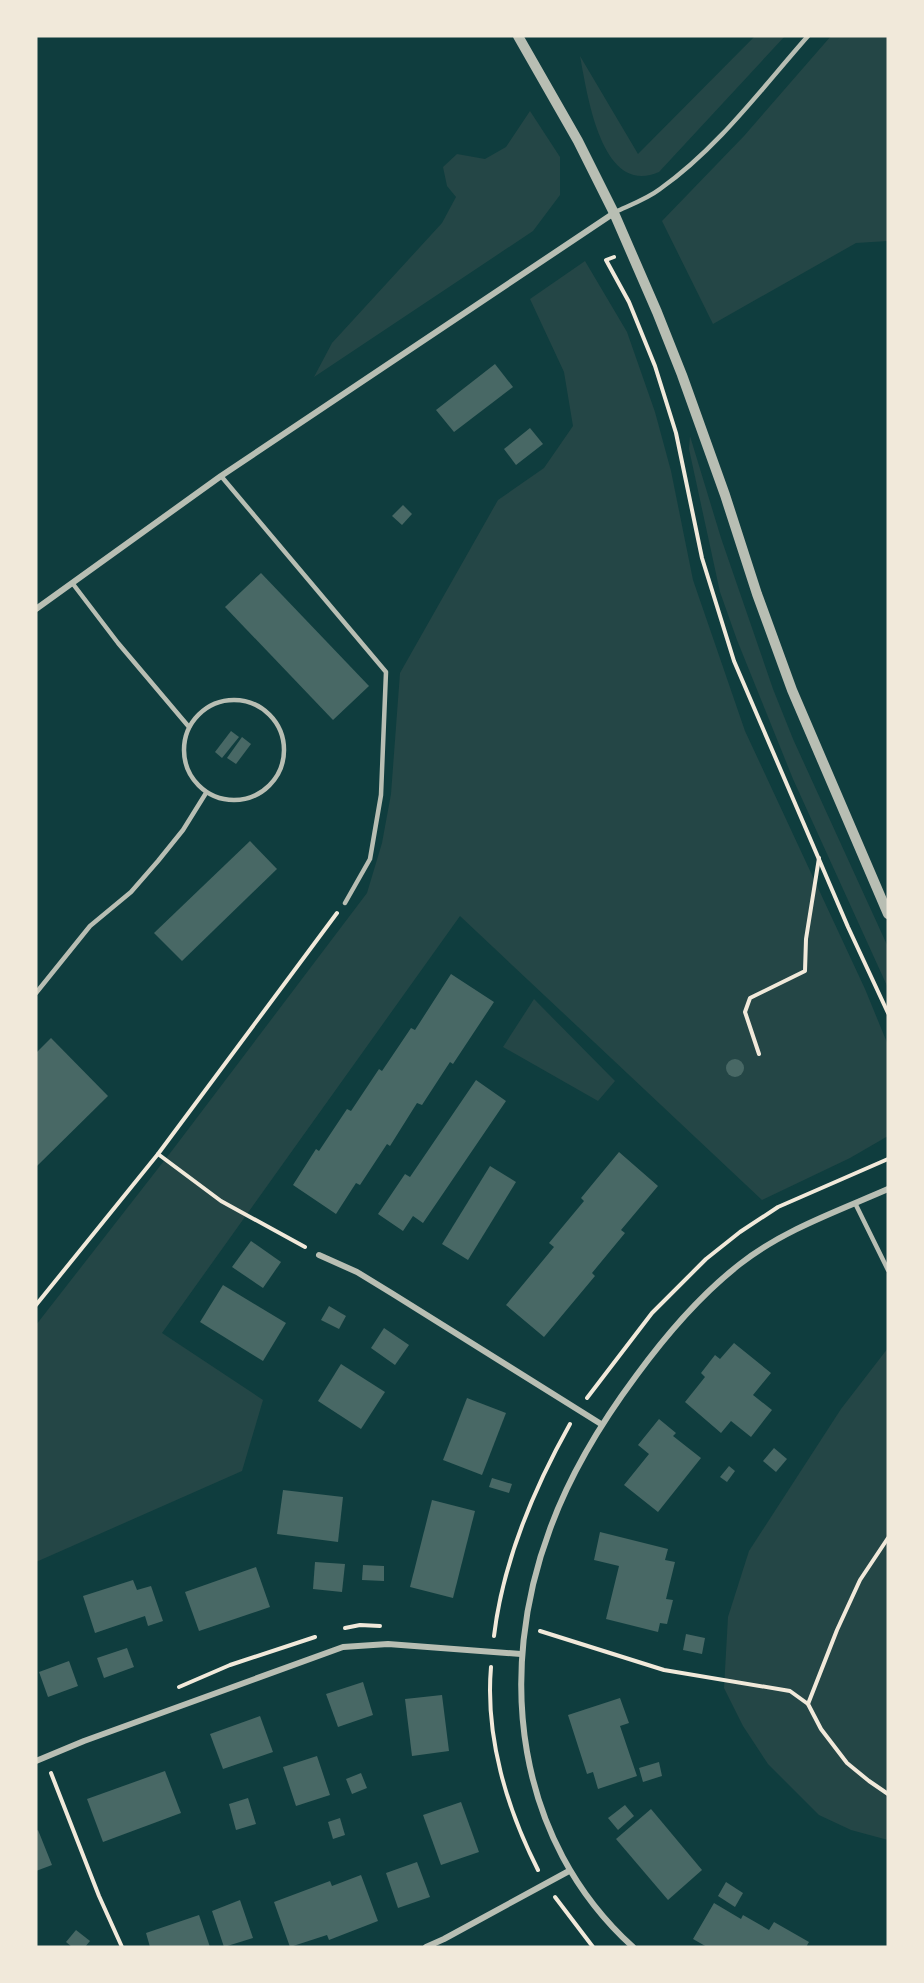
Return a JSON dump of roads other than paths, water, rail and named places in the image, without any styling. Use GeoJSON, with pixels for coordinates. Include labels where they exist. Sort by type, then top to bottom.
{"type":"FeatureCollection","features":[{"type":"Feature","properties":{"kind":"street"},"geometry":{"type":"LineString","coordinates":[[518,36],[578,141],[614,213],[682,375],[792,690],[888,914]]}},
{"type":"Feature","properties":{"kind":"street"},"geometry":{"type":"LineString","coordinates":[[36,609],[74,584],[221,476],[614,213]]}},
{"type":"Feature","properties":{"kind":"street"},"geometry":{"type":"LineString","coordinates":[[633,1947],[607,1921],[569,1871],[544,1818],[528,1764],[523,1732],[521,1654],[534,1579],[550,1528],[601,1424],[650,1357],[703,1296],[741,1263],[784,1236],[827,1214],[888,1189]]}},
{"type":"Feature","properties":{"kind":"street"},"geometry":{"type":"LineString","coordinates":[[319,1255],[357,1272],[601,1424]]}},
{"type":"Feature","properties":{"kind":"street"},"geometry":{"type":"LineString","coordinates":[[36,1761],[343,1647],[388,1644],[521,1654]]}},
{"type":"Feature","properties":{"kind":"street"},"geometry":{"type":"LineString","coordinates":[[426,1947],[569,1871]]}},
{"type":"Feature","properties":{"kind":"lane"},"geometry":{"type":"LineString","coordinates":[[614,213],[659,190],[680,173],[735,120],[808,36]]}},
{"type":"Feature","properties":{"kind":"lane"},"geometry":{"type":"LineString","coordinates":[[221,476],[386,672],[381,795],[370,859],[345,903]]}},
{"type":"Feature","properties":{"kind":"lane"},"geometry":{"type":"LineString","coordinates":[[74,584],[118,643],[189,726]]}},
{"type":"Feature","properties":{"kind":"lane"},"geometry":{"type":"LineString","coordinates":[[228,700],[244,700],[259,706],[272,716],[281,730],[285,745],[284,762],[277,777],[267,789],[253,797],[237,801],[221,799],[206,793],[195,783],[187,770],[183,756],[184,741],[189,726],[212,704],[228,700]]}},
{"type":"Feature","properties":{"kind":"lane"},"geometry":{"type":"LineString","coordinates":[[36,993],[90,926],[131,892],[158,861],[183,830],[206,793]]}},
{"type":"Feature","properties":{"kind":"lane"},"geometry":{"type":"LineString","coordinates":[[855,1203],[888,1270]]}}]}
